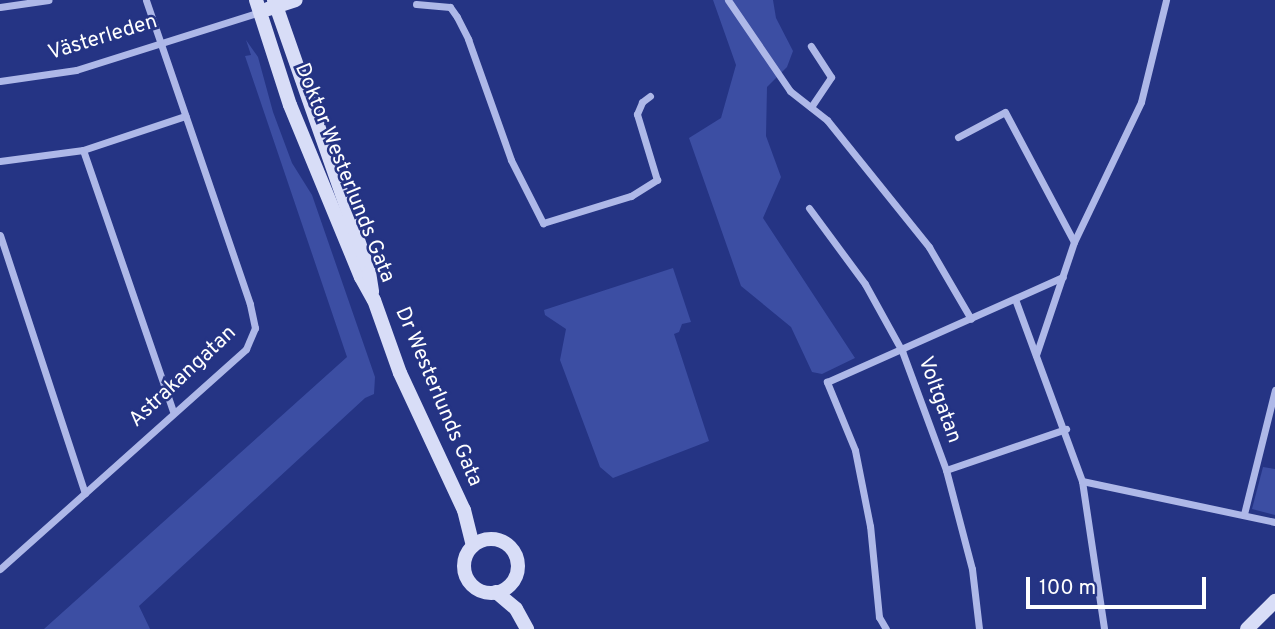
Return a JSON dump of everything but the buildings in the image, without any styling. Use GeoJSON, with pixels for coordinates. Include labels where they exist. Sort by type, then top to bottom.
{"type":"FeatureCollection","features":[{"type":"Feature","properties":{"kind":"main road","name":"Västerleden"},"geometry":{"type":"LineString","coordinates":[[258,6],[296,0]]}},
{"type":"Feature","properties":{"kind":"main road","name":"Doktor Westerlunds Gata"},"geometry":{"type":"LineString","coordinates":[[275,3],[369,272],[374,300]]}},
{"type":"Feature","properties":{"kind":"main road","name":"Doktor Westerlunds Gata"},"geometry":{"type":"LineString","coordinates":[[258,6],[290,104],[361,278],[374,300]]}},
{"type":"Feature","properties":{"kind":"main road","name":"Dr Westerlunds Gata"},"geometry":{"type":"LineString","coordinates":[[374,300],[400,373],[464,510],[473,546],[466,555],[466,575],[470,583],[482,591],[496,592],[516,609],[527,629]]}},
{"type":"Feature","properties":{"kind":"main road","name":"Dr Westerlunds Gata"},"geometry":{"type":"LineString","coordinates":[[464,510],[486,539],[501,541],[515,554],[518,570],[513,582],[516,609]]}},
{"type":"Feature","properties":{"kind":"main road"},"geometry":{"type":"LineString","coordinates":[[473,546],[486,539]]}},
{"type":"Feature","properties":{"kind":"main road"},"geometry":{"type":"LineString","coordinates":[[496,592],[513,582]]}},
{"type":"Feature","properties":{"kind":"main road"},"geometry":{"type":"LineString","coordinates":[[1247,629],[1275,601]]}},
{"type":"Feature","properties":{"kind":"street"},"geometry":{"type":"LineString","coordinates":[[0,7],[48,0]]}},
{"type":"Feature","properties":{"kind":"street","name":"Astrakangatan"},"geometry":{"type":"LineString","coordinates":[[0,569],[173,411],[246,349],[255,328],[250,304],[146,0]]}},
{"type":"Feature","properties":{"kind":"street"},"geometry":{"type":"LineString","coordinates":[[728,0],[790,91],[827,120],[929,247],[971,319]]}},
{"type":"Feature","properties":{"kind":"street"},"geometry":{"type":"LineString","coordinates":[[1036,355],[1074,242],[1141,102],[1166,0]]}},
{"type":"Feature","properties":{"kind":"street"},"geometry":{"type":"LineString","coordinates":[[416,4],[450,7],[457,18],[511,160],[543,223],[631,196],[657,180],[637,114],[642,102],[650,96]]}},
{"type":"Feature","properties":{"kind":"street","name":"Västerleden"},"geometry":{"type":"LineString","coordinates":[[0,81],[76,70],[160,43],[258,6]]}},
{"type":"Feature","properties":{"kind":"street"},"geometry":{"type":"LineString","coordinates":[[811,46],[831,77],[811,107]]}},
{"type":"Feature","properties":{"kind":"street"},"geometry":{"type":"LineString","coordinates":[[958,138],[1005,112],[1074,242]]}},
{"type":"Feature","properties":{"kind":"street"},"geometry":{"type":"LineString","coordinates":[[0,161],[83,150],[185,116]]}},
{"type":"Feature","properties":{"kind":"street"},"geometry":{"type":"LineString","coordinates":[[83,150],[173,411]]}},
{"type":"Feature","properties":{"kind":"street","name":"Voltgatan"},"geometry":{"type":"LineString","coordinates":[[809,208],[865,284],[902,351],[946,470],[972,569],[979,629]]}},
{"type":"Feature","properties":{"kind":"street"},"geometry":{"type":"LineString","coordinates":[[0,235],[86,493]]}},
{"type":"Feature","properties":{"kind":"street"},"geometry":{"type":"LineString","coordinates":[[886,629],[879,617],[870,526],[855,450],[827,382],[902,351],[1063,277]]}},
{"type":"Feature","properties":{"kind":"street"},"geometry":{"type":"LineString","coordinates":[[1015,299],[1066,429],[1082,481],[1104,629]]}},
{"type":"Feature","properties":{"kind":"street"},"geometry":{"type":"LineString","coordinates":[[1244,514],[1275,390]]}},
{"type":"Feature","properties":{"kind":"street"},"geometry":{"type":"LineString","coordinates":[[946,470],[1066,429]]}},
{"type":"Feature","properties":{"kind":"street"},"geometry":{"type":"LineString","coordinates":[[1082,481],[1275,522]]}},
{"type":"Feature","properties":{"kind":"shaded area"},"geometry":{"type":"Polygon","coordinates":[[[713,0],[773,0],[776,18],[793,51],[787,67],[767,87],[766,136],[781,177],[763,218],[855,358],[822,374],[812,372],[791,327],[741,286],[689,138],[721,118],[736,65],[713,0]]]}},
{"type":"Feature","properties":{"kind":"shaded area"},"geometry":{"type":"Polygon","coordinates":[[[246,40],[258,57],[273,112],[292,163],[312,195],[375,377],[374,394],[365,398],[139,606],[150,629],[44,629],[347,357],[245,56],[251,55],[246,40]]]}},
{"type":"Feature","properties":{"kind":"shaded area"},"geometry":{"type":"Polygon","coordinates":[[[673,268],[691,322],[682,324],[679,332],[674,334],[709,441],[613,478],[600,467],[560,360],[566,329],[545,315],[544,310],[673,268]]]}},
{"type":"Feature","properties":{"kind":"shaded area"},"geometry":{"type":"Polygon","coordinates":[[[1263,467],[1275,469],[1275,515],[1252,509],[1263,467]]]}}]}
